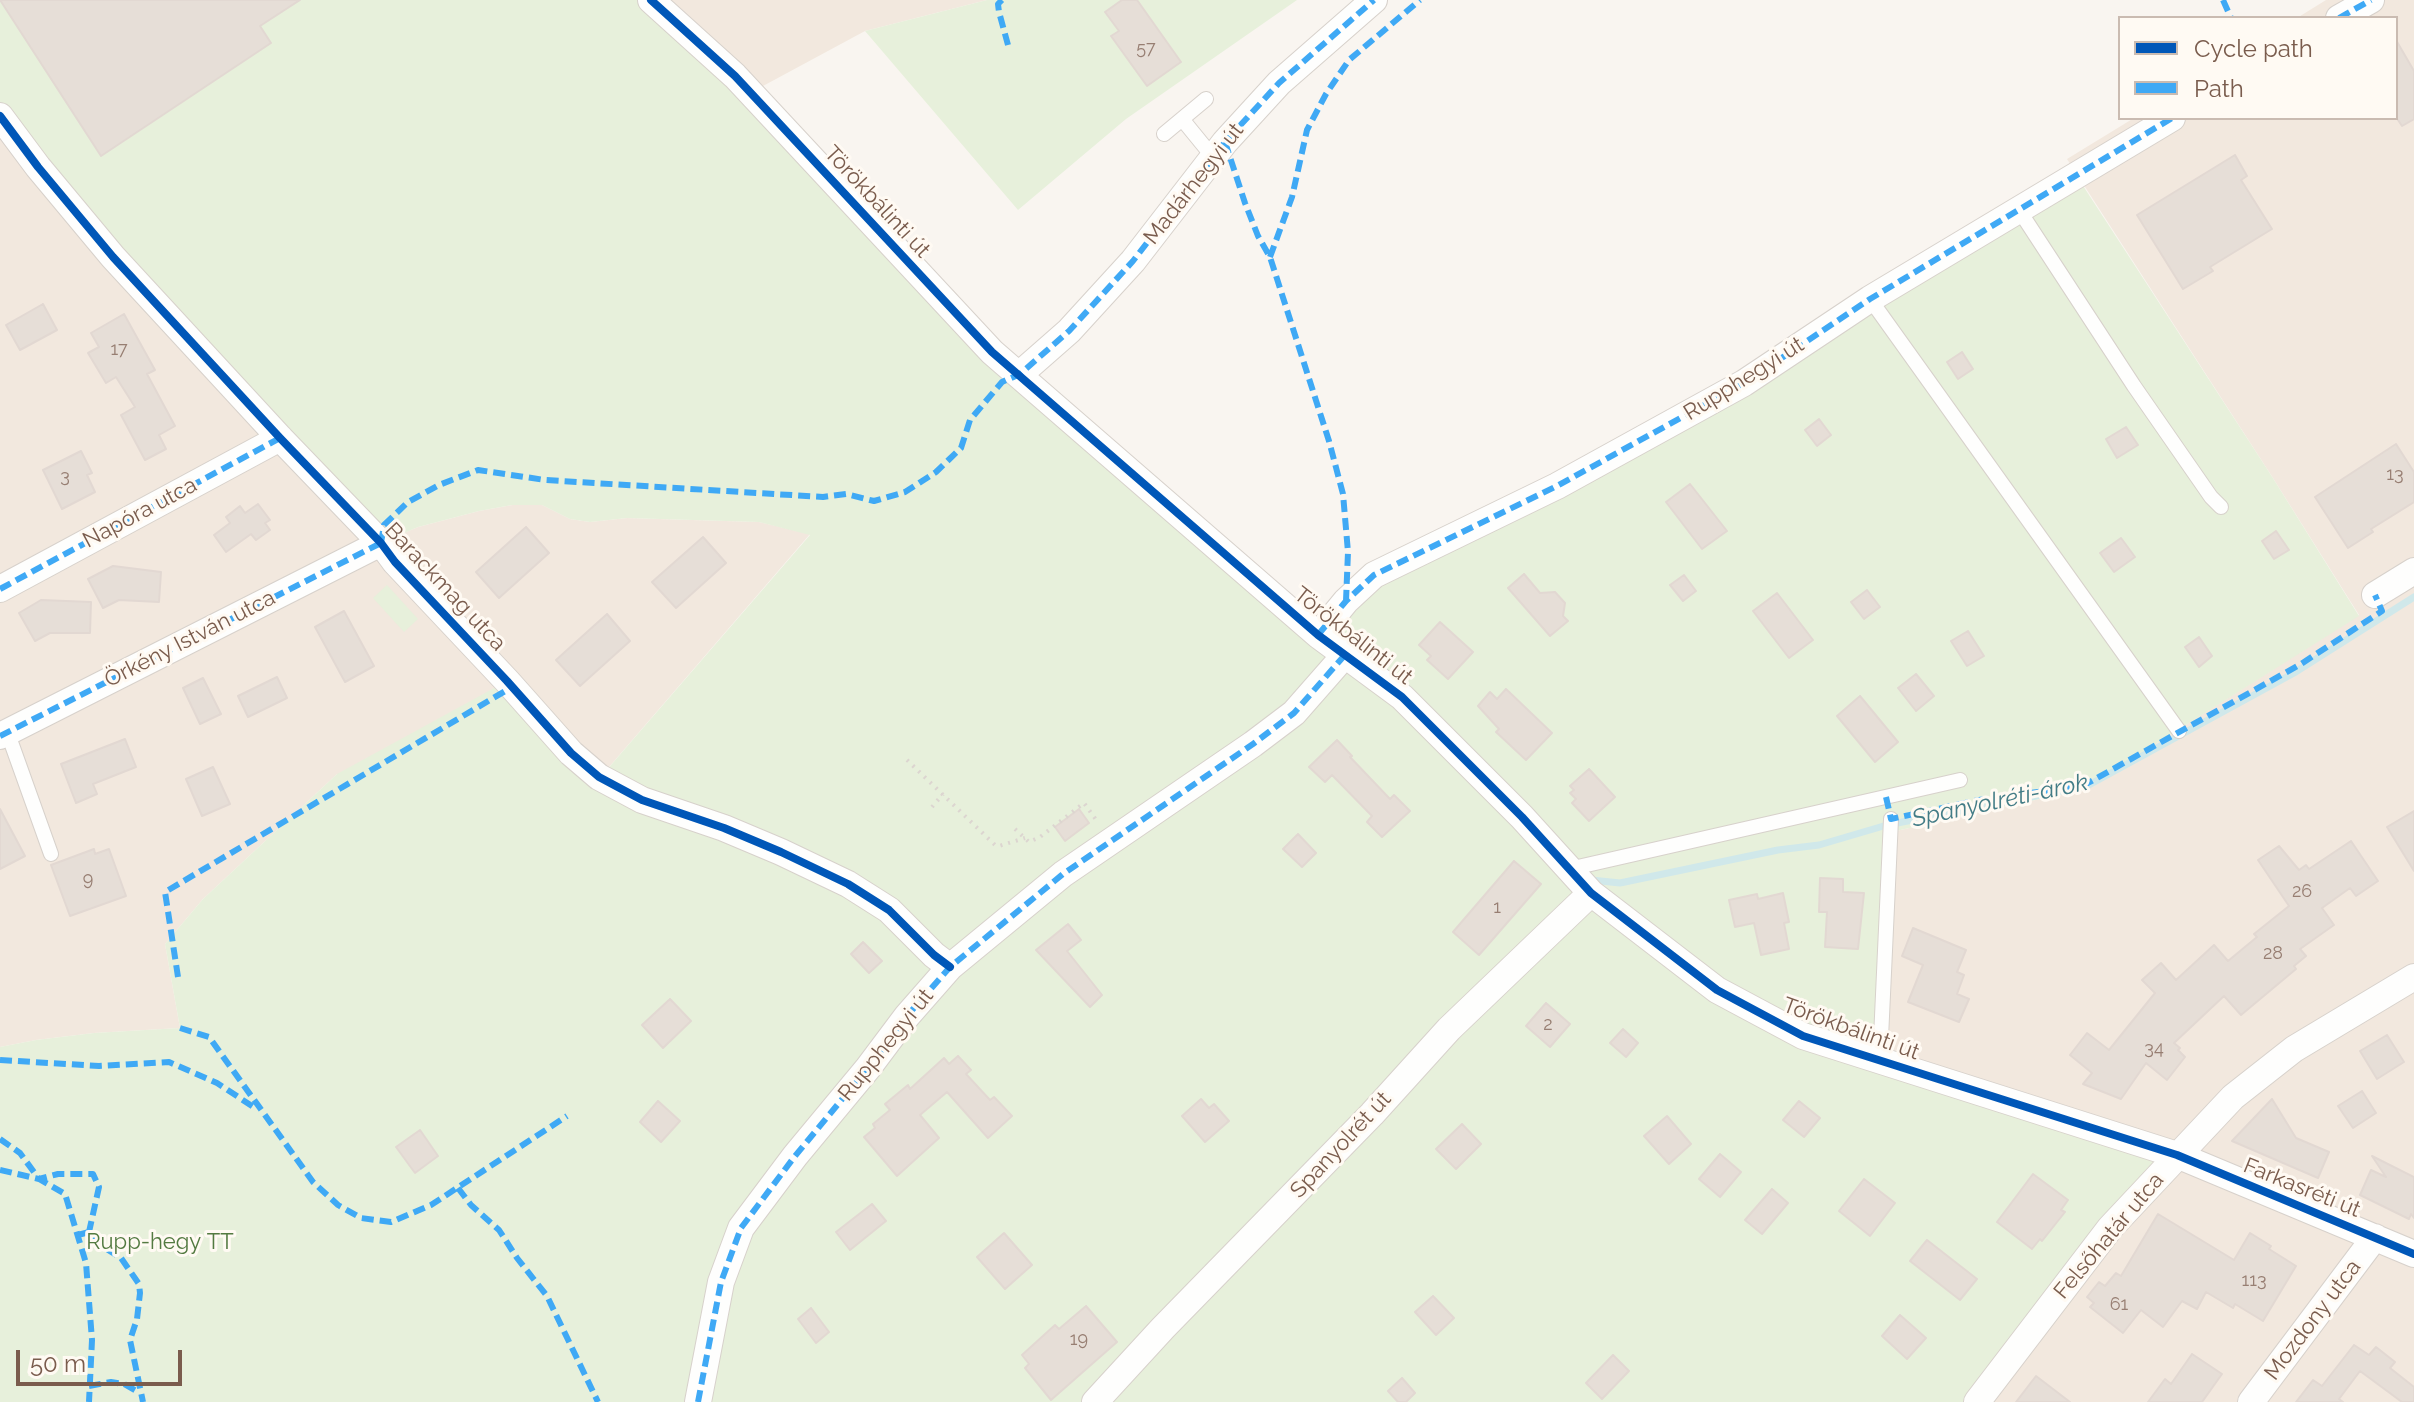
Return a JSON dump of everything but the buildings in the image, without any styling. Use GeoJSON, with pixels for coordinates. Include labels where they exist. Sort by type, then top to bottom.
{"type":"FeatureCollection","features":[{"type":"Feature","properties":{"kind":"street","name":"Törökbálinti út"},"geometry":{"type":"LineString","coordinates":[[651,0],[735,76],[987,347],[1318,635],[1402,697],[1522,817],[1591,893],[1717,990],[1803,1036],[2177,1155]]}},
{"type":"Feature","properties":{"kind":"street","name":"Madárhegyi út"},"geometry":{"type":"LineString","coordinates":[[1020,374],[1069,331],[1133,261],[1213,157],[1279,83],[1374,0]]}},
{"type":"Feature","properties":{"kind":"street"},"geometry":{"type":"LineString","coordinates":[[2343,16],[2371,0]]}},
{"type":"Feature","properties":{"kind":"street","name":"Barackmag utca"},"geometry":{"type":"LineString","coordinates":[[0,116],[113,257],[381,543],[558,739],[599,777],[642,800],[724,828],[848,884],[889,910],[950,967]]}},
{"type":"Feature","properties":{"kind":"street","name":"Rupphegyi út"},"geometry":{"type":"LineString","coordinates":[[1318,635],[1346,601],[1374,575],[1533,498],[1744,383],[1870,299],[2169,120]]}},
{"type":"Feature","properties":{"kind":"street","name":"Napóra utca"},"geometry":{"type":"LineString","coordinates":[[0,589],[280,438]]}},
{"type":"Feature","properties":{"kind":"street","name":"Örkény István utca"},"geometry":{"type":"LineString","coordinates":[[4,734],[381,543]]}},
{"type":"Feature","properties":{"kind":"street"},"geometry":{"type":"LineString","coordinates":[[2375,595],[2414,571]]}},
{"type":"Feature","properties":{"kind":"street","name":"Rupphegyi út"},"geometry":{"type":"LineString","coordinates":[[698,1402],[721,1282],[741,1228],[889,1038],[950,967],[1063,874],[1294,713],[1344,656]]}},
{"type":"Feature","properties":{"kind":"street","name":"Spanyolrét út"},"geometry":{"type":"LineString","coordinates":[[1095,1402],[1372,1114],[1449,1029],[1591,893]]}},
{"type":"Feature","properties":{"kind":"street","name":"Felsőhatár utca"},"geometry":{"type":"LineString","coordinates":[[1977,1402],[2110,1228],[2233,1097],[2294,1049],[2414,977]]}},
{"type":"Feature","properties":{"kind":"street","name":"Farkasréti út"},"geometry":{"type":"LineString","coordinates":[[2177,1155],[2414,1254]]}},
{"type":"Feature","properties":{"kind":"street","name":"Mozdony utca"},"geometry":{"type":"LineString","coordinates":[[2251,1402],[2375,1237]]}},
{"type":"Feature","properties":{"kind":"lane"},"geometry":{"type":"LineString","coordinates":[[1164,134],[1206,99]]}},
{"type":"Feature","properties":{"kind":"lane"},"geometry":{"type":"LineString","coordinates":[[1182,119],[1213,157]]}},
{"type":"Feature","properties":{"kind":"lane"},"geometry":{"type":"LineString","coordinates":[[2019,210],[2134,386],[2221,507]]}},
{"type":"Feature","properties":{"kind":"lane"},"geometry":{"type":"LineString","coordinates":[[1870,299],[2179,731]]}},
{"type":"Feature","properties":{"kind":"lane"},"geometry":{"type":"LineString","coordinates":[[4,734],[51,854]]}},
{"type":"Feature","properties":{"kind":"lane"},"geometry":{"type":"LineString","coordinates":[[1569,869],[1960,780]]}},
{"type":"Feature","properties":{"kind":"lane"},"geometry":{"type":"LineString","coordinates":[[1880,1060],[1891,825]]}},
{"type":"Feature","properties":{"kind":"path"},"geometry":{"type":"LineString","coordinates":[[907,760],[995,845],[1025,838]]}},
{"type":"Feature","properties":{"kind":"path"},"geometry":{"type":"LineString","coordinates":[[932,807],[943,794]]}},
{"type":"Feature","properties":{"kind":"path"},"geometry":{"type":"LineString","coordinates":[[1015,829],[1029,842],[1084,803],[1111,839]]}},
{"type":"Feature","properties":{"kind":"shaded area"},"geometry":{"type":"Polygon","coordinates":[[[651,0],[987,0],[865,31],[750,93],[651,0]]]}},
{"type":"Feature","properties":{"kind":"shaded area"},"geometry":{"type":"Polygon","coordinates":[[[2326,0],[2414,0],[2414,1402],[1977,1402],[1887,1055],[1896,831],[2084,789],[2359,615],[2067,159],[2131,120],[2398,120],[2398,16],[2300,16],[2326,0]]]}},
{"type":"Feature","properties":{"kind":"shaded area"},"geometry":{"type":"Polygon","coordinates":[[[0,116],[380,543],[418,527],[512,505],[542,505],[570,519],[590,522],[627,518],[759,522],[810,534],[603,774],[337,774],[203,899],[165,944],[180,1028],[94,1033],[0,1047],[0,116]]]}},
{"type":"Feature","properties":{"kind":"green space","name":"Rupp-hegy TT"},"geometry":{"type":"Polygon","coordinates":[[[0,0],[651,0],[992,352],[1318,635],[1346,601],[2076,175],[2359,616],[2084,789],[1896,831],[1884,1049],[2177,1155],[1977,1402],[0,1402],[0,1047],[94,1033],[180,1028],[165,944],[203,899],[337,774],[507,681],[604,773],[810,535],[759,522],[627,518],[590,522],[570,519],[542,505],[512,505],[418,527],[381,543],[0,116],[0,0]]]}},
{"type":"Feature","properties":{"kind":"green space"},"geometry":{"type":"Polygon","coordinates":[[[987,0],[1297,0],[1126,119],[1018,210],[865,31],[987,0]]]}},
{"type":"Feature","properties":{"kind":"green space"},"geometry":{"type":"Polygon","coordinates":[[[387,585],[418,619],[404,632],[373,598],[387,585]]]}},
{"type":"Feature","properties":{"kind":"waterway","name":"Spanyolréti-árok"},"geometry":{"type":"LineString","coordinates":[[1591,880],[1620,883],[1778,850],[1819,845],[1887,825],[2087,786],[2294,673],[2414,597]]}},
{"type":"Feature","properties":{"kind":"marked path"},"geometry":{"type":"LineString","coordinates":[[1002,0],[998,4],[999,12],[1008,45]]}},
{"type":"Feature","properties":{"kind":"marked path"},"geometry":{"type":"LineString","coordinates":[[381,543],[384,525],[408,502],[439,485],[478,470],[545,480],[823,497],[846,494],[874,501],[905,492],[936,472],[961,448],[970,420],[1002,382],[1020,374],[1069,331],[1133,261],[1225,142],[1279,83],[1374,0]]}},
{"type":"Feature","properties":{"kind":"marked path"},"geometry":{"type":"LineString","coordinates":[[1270,257],[1292,197],[1307,130],[1326,94],[1349,60],[1420,0]]}},
{"type":"Feature","properties":{"kind":"marked path"},"geometry":{"type":"LineString","coordinates":[[2223,0],[2230,16]]}},
{"type":"Feature","properties":{"kind":"marked path"},"geometry":{"type":"LineString","coordinates":[[2343,16],[2371,0]]}},
{"type":"Feature","properties":{"kind":"marked path"},"geometry":{"type":"LineString","coordinates":[[1318,635],[1346,601],[1374,575],[1557,486],[1744,383],[1870,299],[2169,120]]}},
{"type":"Feature","properties":{"kind":"marked path"},"geometry":{"type":"LineString","coordinates":[[1225,142],[1245,203],[1270,257],[1343,494],[1348,552],[1346,601]]}},
{"type":"Feature","properties":{"kind":"marked path"},"geometry":{"type":"LineString","coordinates":[[0,589],[280,438]]}},
{"type":"Feature","properties":{"kind":"marked path"},"geometry":{"type":"LineString","coordinates":[[0,736],[381,543]]}},
{"type":"Feature","properties":{"kind":"marked path"},"geometry":{"type":"LineString","coordinates":[[1886,797],[1891,819],[1979,800],[2088,783],[2301,664],[2382,611],[2375,595]]}},
{"type":"Feature","properties":{"kind":"marked path"},"geometry":{"type":"LineString","coordinates":[[698,1402],[721,1282],[741,1228],[907,1016],[950,967],[1063,874],[1294,713],[1344,656]]}},
{"type":"Feature","properties":{"kind":"marked path"},"geometry":{"type":"LineString","coordinates":[[178,977],[165,892],[512,687]]}},
{"type":"Feature","properties":{"kind":"marked path"},"geometry":{"type":"LineString","coordinates":[[180,1028],[209,1037],[313,1182],[338,1205],[361,1218],[391,1222],[431,1205],[567,1116]]}},
{"type":"Feature","properties":{"kind":"marked path"},"geometry":{"type":"LineString","coordinates":[[0,1060],[99,1066],[169,1062],[217,1083],[255,1108]]}},
{"type":"Feature","properties":{"kind":"marked path"},"geometry":{"type":"LineString","coordinates":[[0,1139],[20,1153],[39,1179],[65,1194],[86,1263],[92,1340],[89,1402]]}},
{"type":"Feature","properties":{"kind":"marked path"},"geometry":{"type":"LineString","coordinates":[[0,1170],[39,1179],[58,1174],[93,1174],[99,1187],[89,1232]]}},
{"type":"Feature","properties":{"kind":"marked path"},"geometry":{"type":"LineString","coordinates":[[458,1188],[471,1205],[499,1230],[547,1296],[598,1402]]}},
{"type":"Feature","properties":{"kind":"marked path"},"geometry":{"type":"LineString","coordinates":[[78,1235],[89,1232],[94,1241],[121,1258],[139,1284],[137,1319],[130,1340],[143,1402]]}},
{"type":"Feature","properties":{"kind":"marked path"},"geometry":{"type":"LineString","coordinates":[[89,1386],[111,1382],[124,1384],[140,1393]]}},
{"type":"Feature","properties":{"kind":"cycle path"},"geometry":{"type":"LineString","coordinates":[[651,0],[735,76],[992,352],[1318,635],[1402,697],[1522,817],[1591,893],[1717,990],[1803,1036],[2177,1155],[2414,1254]]}},
{"type":"Feature","properties":{"kind":"cycle path"},"geometry":{"type":"LineString","coordinates":[[0,116],[113,257],[381,543],[571,753],[599,777],[642,800],[724,828],[848,884],[889,910],[950,967]]}}]}
